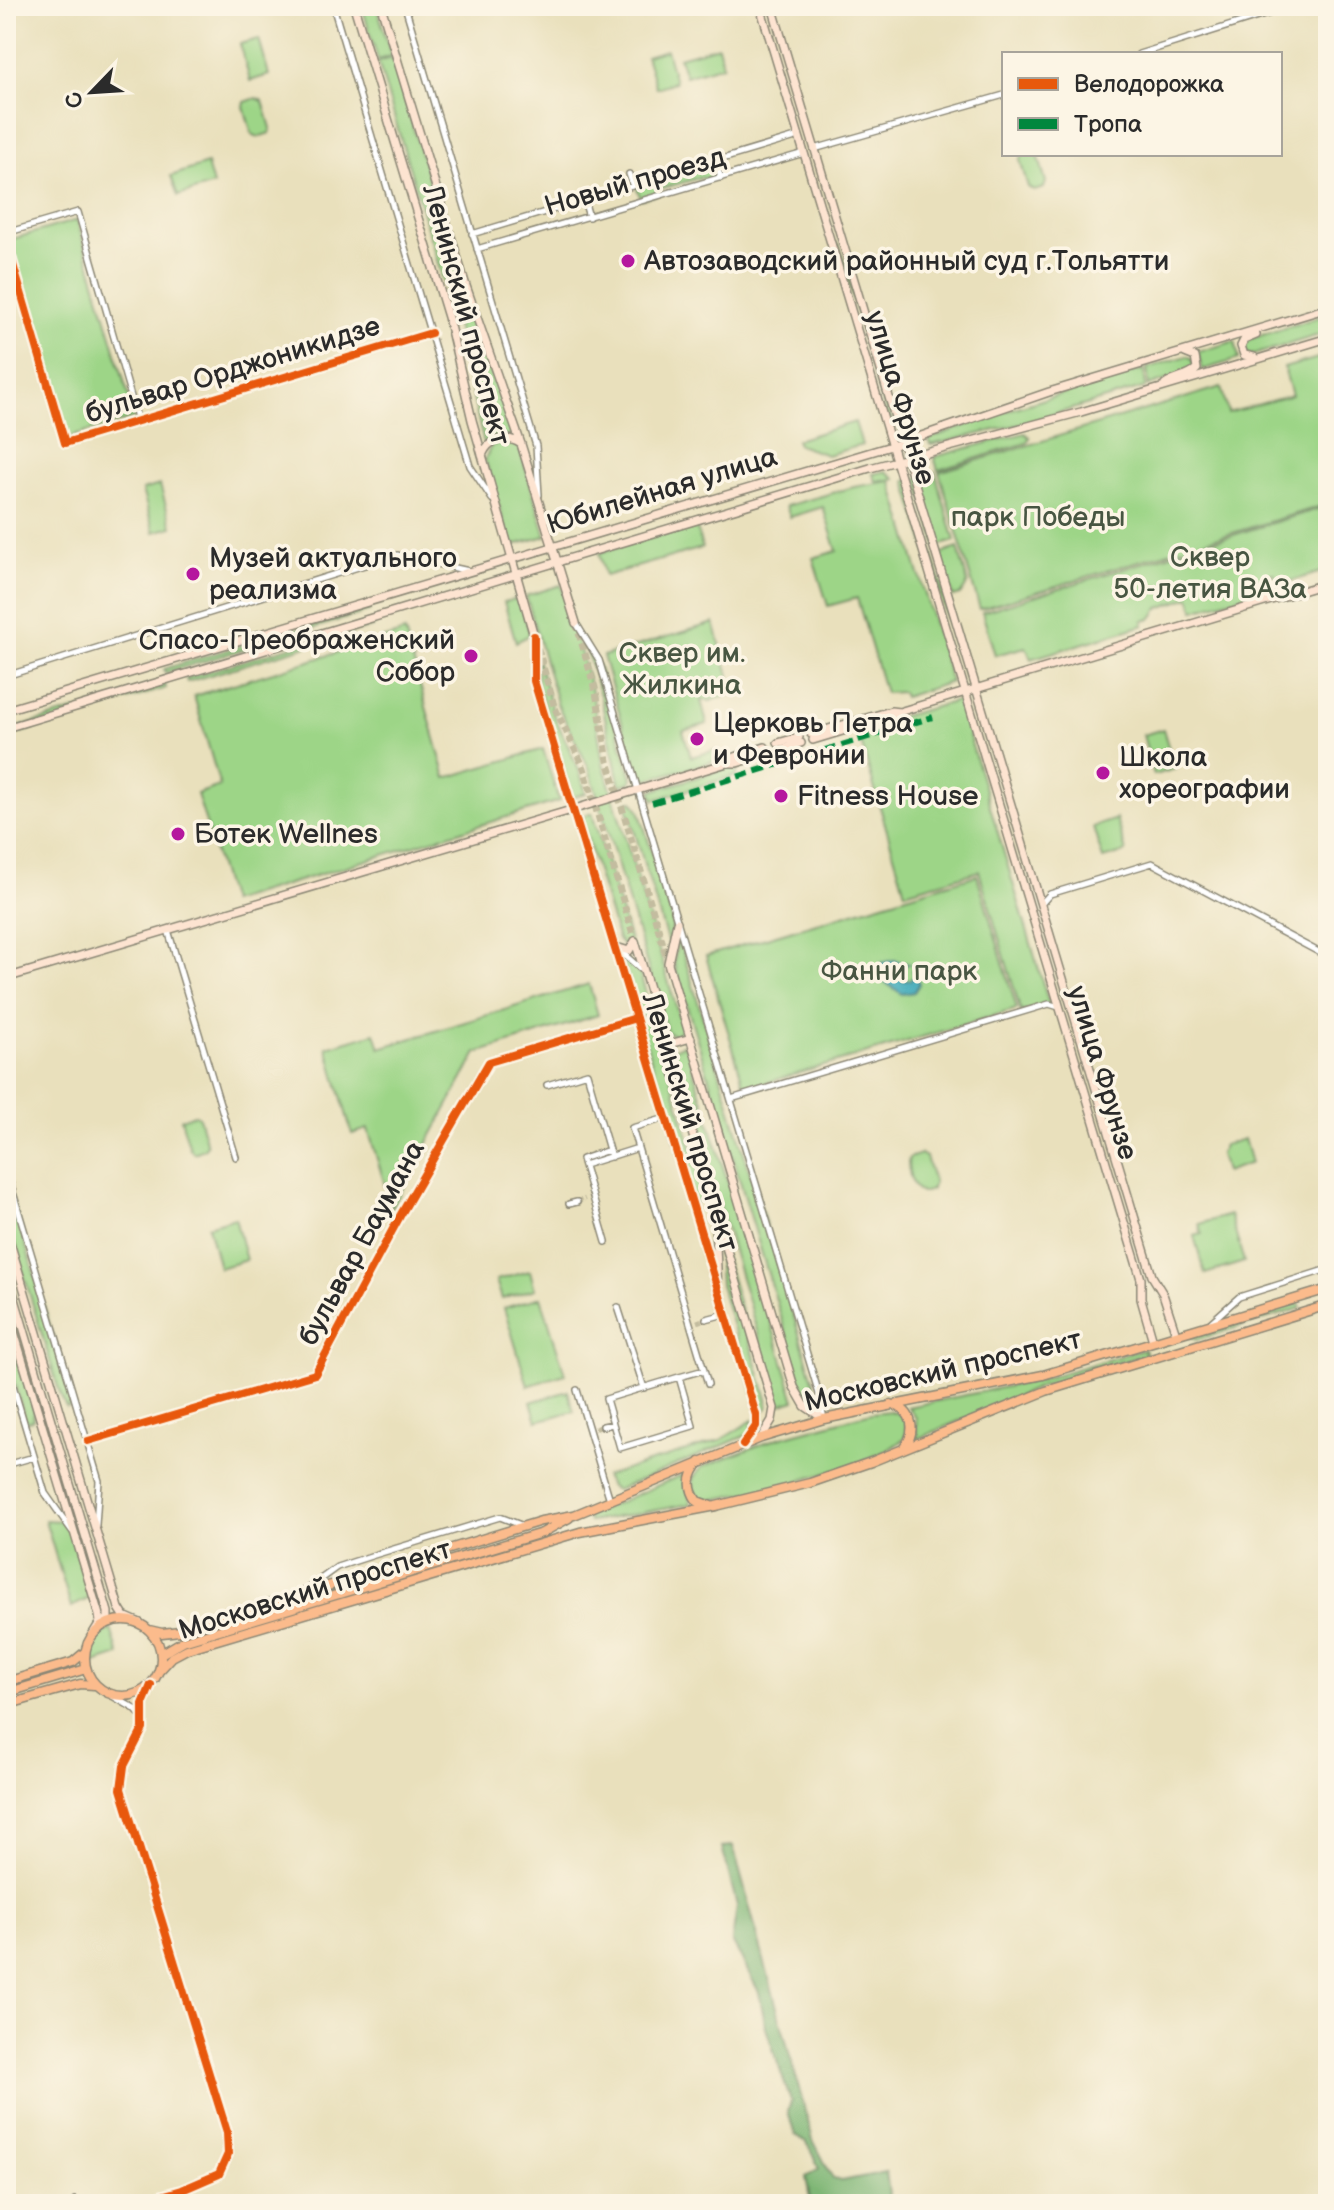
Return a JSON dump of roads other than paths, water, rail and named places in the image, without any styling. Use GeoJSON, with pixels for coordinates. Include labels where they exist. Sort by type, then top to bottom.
{"type":"FeatureCollection","features":[{"type":"Feature","properties":{"kind":"main road","name":"Ленинский проспект"},"geometry":{"type":"LineString","coordinates":[[354,6],[448,317],[495,504],[534,636]]}},
{"type":"Feature","properties":{"kind":"main road","name":"Ленинский проспект"},"geometry":{"type":"LineString","coordinates":[[381,6],[466,286],[521,444],[576,623]]}},
{"type":"Feature","properties":{"kind":"main road","name":"улица Фрунзе"},"geometry":{"type":"LineString","coordinates":[[760,6],[1141,1279],[1141,1295],[1157,1356]]}},
{"type":"Feature","properties":{"kind":"main road","name":"улица Фрунзе"},"geometry":{"type":"LineString","coordinates":[[772,6],[1152,1276],[1160,1289],[1181,1348]]}},
{"type":"Feature","properties":{"kind":"main road"},"geometry":{"type":"LineString","coordinates":[[785,89],[795,86]]}},
{"type":"Feature","properties":{"kind":"main road"},"geometry":{"type":"LineString","coordinates":[[831,242],[841,240]]}},
{"type":"Feature","properties":{"kind":"main road","name":"Юбилейная улица"},"geometry":{"type":"LineString","coordinates":[[6,710],[901,443],[1035,396],[1328,308]]}},
{"type":"Feature","properties":{"kind":"main road"},"geometry":{"type":"LineString","coordinates":[[1259,358],[1244,355],[1242,343],[1280,324]]}},
{"type":"Feature","properties":{"kind":"main road","name":"Юбилейная улица"},"geometry":{"type":"LineString","coordinates":[[6,728],[896,460],[1028,427],[1328,338]]}},
{"type":"Feature","properties":{"kind":"main road"},"geometry":{"type":"LineString","coordinates":[[1160,389],[1170,380],[1197,369],[1195,357],[1180,353]]}},
{"type":"Feature","properties":{"kind":"main road"},"geometry":{"type":"LineString","coordinates":[[482,455],[487,446],[497,439],[509,439],[521,444]]}},
{"type":"Feature","properties":{"kind":"main road"},"geometry":{"type":"LineString","coordinates":[[812,737],[892,716],[1328,583]]}},
{"type":"Feature","properties":{"kind":"main road"},"geometry":{"type":"LineString","coordinates":[[33,702],[38,718]]}},
{"type":"Feature","properties":{"kind":"main road"},"geometry":{"type":"LineString","coordinates":[[779,747],[800,740]]}},
{"type":"Feature","properties":{"kind":"main road"},"geometry":{"type":"LineString","coordinates":[[6,978],[727,763],[737,763],[766,750]]}},
{"type":"Feature","properties":{"kind":"main road"},"geometry":{"type":"LineString","coordinates":[[998,804],[1008,801]]}},
{"type":"Feature","properties":{"kind":"main road","name":"Ленинский проспект"},"geometry":{"type":"LineString","coordinates":[[677,922],[668,963],[794,1387],[805,1406],[824,1419]]}},
{"type":"Feature","properties":{"kind":"main road","name":"Ленинский проспект"},"geometry":{"type":"LineString","coordinates":[[616,947],[629,951],[635,941],[774,1408],[772,1420],[761,1438]]}},
{"type":"Feature","properties":{"kind":"main road"},"geometry":{"type":"LineString","coordinates":[[1069,1039],[1076,1042],[1080,1036]]}},
{"type":"Feature","properties":{"kind":"main road"},"geometry":{"type":"LineString","coordinates":[[666,1045],[691,1038]]}},
{"type":"Feature","properties":{"kind":"main road"},"geometry":{"type":"LineString","coordinates":[[1076,1063],[1080,1058],[1087,1060]]}},
{"type":"Feature","properties":{"kind":"main road"},"geometry":{"type":"LineString","coordinates":[[714,1208],[718,1292]]}},
{"type":"Feature","properties":{"kind":"main road"},"geometry":{"type":"LineString","coordinates":[[6,1229],[119,1608],[124,1616],[149,1630],[158,1641],[161,1654],[160,1670],[151,1685],[135,1695],[125,1697],[107,1693],[87,1683],[6,1705]]}},
{"type":"Feature","properties":{"kind":"main road"},"geometry":{"type":"LineString","coordinates":[[6,1269],[108,1612],[108,1618],[96,1631]]}},
{"type":"Feature","properties":{"kind":"main road"},"geometry":{"type":"LineString","coordinates":[[1141,1279],[1148,1282],[1152,1276]]}},
{"type":"Feature","properties":{"kind":"main road"},"geometry":{"type":"LineString","coordinates":[[1141,1295],[1148,1287],[1160,1289]]}},
{"type":"Feature","properties":{"kind":"main road","name":"Московский проспект"},"geometry":{"type":"LineString","coordinates":[[161,1654],[183,1641],[542,1533],[572,1516],[761,1438],[890,1404],[1043,1375],[1328,1289]]}},
{"type":"Feature","properties":{"kind":"main road"},"geometry":{"type":"LineString","coordinates":[[6,1305],[100,1622],[85,1651],[73,1662],[8,1681]]}},
{"type":"Feature","properties":{"kind":"main road","name":"Московский проспект"},"geometry":{"type":"LineString","coordinates":[[160,1670],[172,1657],[187,1649],[578,1532],[716,1506],[810,1483],[903,1450],[1046,1391],[1328,1305]]}},
{"type":"Feature","properties":{"kind":"main road"},"geometry":{"type":"LineString","coordinates":[[890,1404],[904,1410],[911,1421],[912,1436],[903,1450]]}},
{"type":"Feature","properties":{"kind":"main road"},"geometry":{"type":"LineString","coordinates":[[700,1462],[690,1477],[690,1489],[697,1501],[716,1506]]}},
{"type":"Feature","properties":{"kind":"main road"},"geometry":{"type":"LineString","coordinates":[[572,1516],[565,1524],[578,1532]]}},
{"type":"Feature","properties":{"kind":"main road","name":"Московский проспект"},"geometry":{"type":"LineString","coordinates":[[149,1630],[174,1632],[525,1526],[572,1516]]}},
{"type":"Feature","properties":{"kind":"main road","name":"Московский проспект"},"geometry":{"type":"LineString","coordinates":[[542,1533],[578,1532]]}},
{"type":"Feature","properties":{"kind":"main road"},"geometry":{"type":"LineString","coordinates":[[108,1612],[140,1623]]}},
{"type":"Feature","properties":{"kind":"main road"},"geometry":{"type":"LineString","coordinates":[[96,1631],[111,1621],[126,1619]]}},
{"type":"Feature","properties":{"kind":"main road","name":"Московский проспект"},"geometry":{"type":"LineString","coordinates":[[158,1641],[183,1641]]}},
{"type":"Feature","properties":{"kind":"main road"},"geometry":{"type":"LineString","coordinates":[[85,1651],[86,1669],[97,1686]]}},
{"type":"Feature","properties":{"kind":"main road"},"geometry":{"type":"LineString","coordinates":[[6,1693],[86,1669]]}},
{"type":"Feature","properties":{"kind":"street"},"geometry":{"type":"LineString","coordinates":[[333,6],[470,466],[495,504]]}},
{"type":"Feature","properties":{"kind":"street"},"geometry":{"type":"LineString","coordinates":[[405,6],[536,446],[539,504]]}},
{"type":"Feature","properties":{"kind":"street"},"geometry":{"type":"LineString","coordinates":[[1145,52],[1293,6]]}},
{"type":"Feature","properties":{"kind":"street"},"geometry":{"type":"LineString","coordinates":[[814,149],[1002,96]]}},
{"type":"Feature","properties":{"kind":"street","name":"Новый проезд"},"geometry":{"type":"LineString","coordinates":[[472,234],[799,136]]}},
{"type":"Feature","properties":{"kind":"street","name":"Новый проезд"},"geometry":{"type":"LineString","coordinates":[[477,249],[804,153]]}},
{"type":"Feature","properties":{"kind":"street"},"geometry":{"type":"LineString","coordinates":[[715,161],[721,178]]}},
{"type":"Feature","properties":{"kind":"street","name":"Новый проезд"},"geometry":{"type":"LineString","coordinates":[[629,174],[633,186]]}},
{"type":"Feature","properties":{"kind":"street"},"geometry":{"type":"LineString","coordinates":[[584,200],[589,217]]}},
{"type":"Feature","properties":{"kind":"street"},"geometry":{"type":"LineString","coordinates":[[6,233],[78,212],[138,421]]}},
{"type":"Feature","properties":{"kind":"street","name":"бульвар Орджоникидзе"},"geometry":{"type":"LineString","coordinates":[[6,241],[65,443],[431,333]]}},
{"type":"Feature","properties":{"kind":"street"},"geometry":{"type":"LineString","coordinates":[[6,676],[397,555],[470,572]]}},
{"type":"Feature","properties":{"kind":"street"},"geometry":{"type":"LineString","coordinates":[[576,623],[599,660],[635,791],[731,1099],[824,1419]]}},
{"type":"Feature","properties":{"kind":"street","name":"Ленинский проспект"},"geometry":{"type":"LineString","coordinates":[[534,636],[534,681],[576,809],[602,908],[756,1415],[756,1426],[743,1445]]}},
{"type":"Feature","properties":{"kind":"street"},"geometry":{"type":"LineString","coordinates":[[1041,907],[1046,896],[1056,892],[1152,863],[1328,957]]}},
{"type":"Feature","properties":{"kind":"street"},"geometry":{"type":"LineString","coordinates":[[1034,885],[1042,892],[1056,892]]}},
{"type":"Feature","properties":{"kind":"street"},"geometry":{"type":"LineString","coordinates":[[168,930],[236,1157]]}},
{"type":"Feature","properties":{"kind":"street"},"geometry":{"type":"LineString","coordinates":[[616,947],[644,972]]}},
{"type":"Feature","properties":{"kind":"street"},"geometry":{"type":"LineString","coordinates":[[1049,1004],[1056,995]]}},
{"type":"Feature","properties":{"kind":"street"},"geometry":{"type":"LineString","coordinates":[[731,1099],[1049,1004],[1060,1007]]}},
{"type":"Feature","properties":{"kind":"street","name":"бульвар Баумана"},"geometry":{"type":"LineString","coordinates":[[88,1441],[315,1374],[400,1216],[489,1062],[636,1018]]}},
{"type":"Feature","properties":{"kind":"street"},"geometry":{"type":"LineString","coordinates":[[547,1085],[587,1073],[610,1154]]}},
{"type":"Feature","properties":{"kind":"street"},"geometry":{"type":"LineString","coordinates":[[666,1118],[632,1128],[694,1324],[708,1384]]}},
{"type":"Feature","properties":{"kind":"street"},"geometry":{"type":"LineString","coordinates":[[606,1242],[584,1165],[610,1154],[638,1148]]}},
{"type":"Feature","properties":{"kind":"street"},"geometry":{"type":"LineString","coordinates":[[6,1169],[99,1481],[96,1530]]}},
{"type":"Feature","properties":{"kind":"street"},"geometry":{"type":"LineString","coordinates":[[585,1199],[593,1196]]}},
{"type":"Feature","properties":{"kind":"street"},"geometry":{"type":"LineString","coordinates":[[569,1204],[577,1202]]}},
{"type":"Feature","properties":{"kind":"street"},"geometry":{"type":"LineString","coordinates":[[1209,1324],[1239,1297],[1328,1269]]}},
{"type":"Feature","properties":{"kind":"street"},"geometry":{"type":"LineString","coordinates":[[618,1307],[644,1388]]}},
{"type":"Feature","properties":{"kind":"street"},"geometry":{"type":"LineString","coordinates":[[706,1319],[725,1314]]}},
{"type":"Feature","properties":{"kind":"street"},"geometry":{"type":"LineString","coordinates":[[6,1362],[45,1493],[74,1534]]}},
{"type":"Feature","properties":{"kind":"street"},"geometry":{"type":"LineString","coordinates":[[679,1377],[693,1426],[620,1448],[606,1399],[679,1377],[704,1370]]}},
{"type":"Feature","properties":{"kind":"street"},"geometry":{"type":"LineString","coordinates":[[577,1390],[592,1430],[610,1500]]}},
{"type":"Feature","properties":{"kind":"street"},"geometry":{"type":"LineString","coordinates":[[603,1426],[613,1424]]}},
{"type":"Feature","properties":{"kind":"street"},"geometry":{"type":"LineString","coordinates":[[6,1465],[34,1457]]}},
{"type":"Feature","properties":{"kind":"street"},"geometry":{"type":"LineString","coordinates":[[300,1594],[337,1567],[374,1555],[500,1517],[525,1526]]}},
{"type":"Feature","properties":{"kind":"street"},"geometry":{"type":"LineString","coordinates":[[134,2204],[182,2190],[219,2174],[228,2154],[227,2132],[122,1797],[124,1766],[138,1742],[144,1722],[143,1704],[151,1685]]}},
{"type":"Feature","properties":{"kind":"street"},"geometry":{"type":"LineString","coordinates":[[107,1693],[135,1709],[144,1722]]}},
{"type":"Feature","properties":{"kind":"water"},"geometry":{"type":"Polygon","coordinates":[[[894,960],[908,964],[900,966],[901,980],[910,980],[914,976],[912,970],[915,971],[919,984],[914,992],[902,994],[880,979],[881,963],[894,960]]]}},
{"type":"Feature","properties":{"kind":"tunnel"},"geometry":{"type":"LineString","coordinates":[[576,623],[596,692],[608,761],[668,961]]}},
{"type":"Feature","properties":{"kind":"tunnel"},"geometry":{"type":"LineString","coordinates":[[535,638],[554,706],[584,768],[635,941]]}},
{"type":"Feature","properties":{"kind":"tunnel"},"geometry":{"type":"LineString","coordinates":[[577,1202],[585,1199]]}},
{"type":"Feature","properties":{"kind":"tunnel"},"geometry":{"type":"LineString","coordinates":[[697,1322],[706,1319]]}},
{"type":"Feature","properties":{"kind":"tunnel"},"geometry":{"type":"LineString","coordinates":[[595,1429],[603,1426]]}},
{"type":"Feature","properties":{"kind":"place","name":"Автозаводский районный суд г.Тольятти"},"geometry":{"type":"Point","coordinates":[628,261]}},
{"type":"Feature","properties":{"kind":"place","name":"Музей актуального реализма"},"geometry":{"type":"Point","coordinates":[193,574]}},
{"type":"Feature","properties":{"kind":"place","name":"Спасо-Преображенский Собор"},"geometry":{"type":"Point","coordinates":[471,656]}},
{"type":"Feature","properties":{"kind":"place","name":"Церковь Петра и Февронии"},"geometry":{"type":"Point","coordinates":[697,739]}},
{"type":"Feature","properties":{"kind":"place","name":"Школа хореографии"},"geometry":{"type":"Point","coordinates":[1103,773]}},
{"type":"Feature","properties":{"kind":"place","name":"Fitness House"},"geometry":{"type":"Point","coordinates":[781,796]}},
{"type":"Feature","properties":{"kind":"place","name":"Ботек Wellnes"},"geometry":{"type":"Point","coordinates":[178,834]}},
{"type":"Feature","properties":{"kind":"park label","name":"парк Победы"},"geometry":{"type":"Point","coordinates":[1038,517]}},
{"type":"Feature","properties":{"kind":"park label","name":"Сквер 50-летия ВАЗа"},"geometry":{"type":"Point","coordinates":[1210,573]}},
{"type":"Feature","properties":{"kind":"park label","name":"Сквер им. Жилкина"},"geometry":{"type":"Point","coordinates":[682,669]}},
{"type":"Feature","properties":{"kind":"park label","name":"Фанни парк"},"geometry":{"type":"Point","coordinates":[899,971]}}]}
